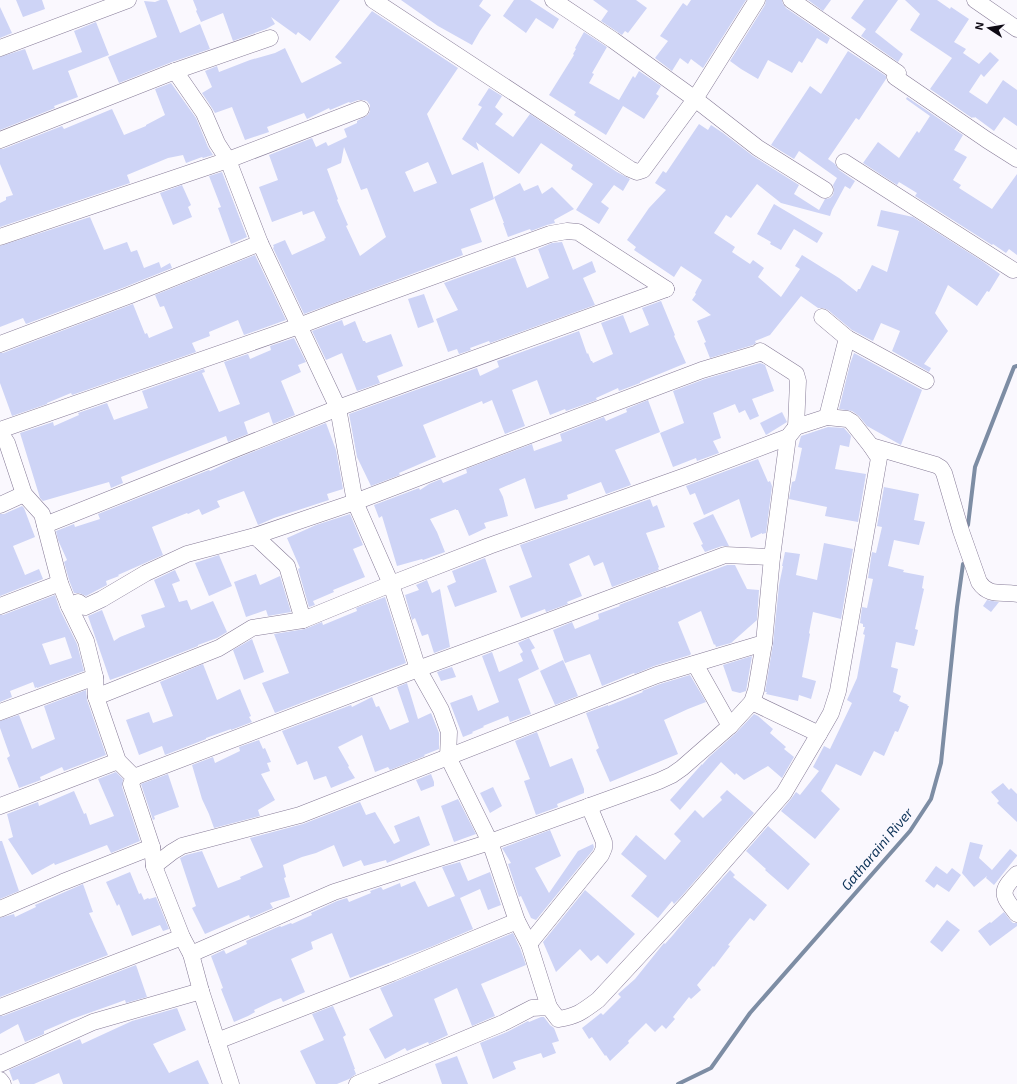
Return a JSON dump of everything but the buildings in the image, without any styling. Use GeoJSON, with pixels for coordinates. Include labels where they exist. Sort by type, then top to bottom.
{"type":"FeatureCollection","features":[{"type":"Feature","properties":{"kind":"street"},"geometry":{"type":"LineString","coordinates":[[0,48],[128,0]]}},
{"type":"Feature","properties":{"kind":"street"},"geometry":{"type":"LineString","coordinates":[[373,0],[630,169],[637,172],[643,170],[695,98],[757,0]]}},
{"type":"Feature","properties":{"kind":"street"},"geometry":{"type":"LineString","coordinates":[[553,0],[695,98],[758,148],[825,190]]}},
{"type":"Feature","properties":{"kind":"street"},"geometry":{"type":"LineString","coordinates":[[791,0],[980,136],[1017,159]]}},
{"type":"Feature","properties":{"kind":"street"},"geometry":{"type":"LineString","coordinates":[[975,0],[1017,29]]}},
{"type":"Feature","properties":{"kind":"street"},"geometry":{"type":"LineString","coordinates":[[0,140],[175,70],[270,38]]}},
{"type":"Feature","properties":{"kind":"street"},"geometry":{"type":"LineString","coordinates":[[96,697],[219,648],[252,628],[303,620],[391,584],[489,546],[688,475],[827,418],[840,418],[852,422],[879,458],[838,691],[831,713],[820,734],[784,793],[687,904],[598,1000],[583,1012],[571,1017],[558,1019],[548,1007],[529,944],[517,921],[490,842],[448,757],[448,732],[441,710],[418,669],[391,584],[355,502],[338,408],[260,243],[228,160],[217,143],[204,113],[175,70]]}},
{"type":"Feature","properties":{"kind":"street"},"geometry":{"type":"LineString","coordinates":[[0,237],[228,160],[361,109]]}},
{"type":"Feature","properties":{"kind":"street"},"geometry":{"type":"LineString","coordinates":[[844,162],[1013,270]]}},
{"type":"Feature","properties":{"kind":"street"},"geometry":{"type":"LineString","coordinates":[[45,525],[338,408],[666,289],[583,234],[567,231],[550,234],[299,326],[0,431],[7,443],[24,494],[42,514],[60,583],[86,641],[95,677],[96,697],[118,762],[134,778]]}},
{"type":"Feature","properties":{"kind":"street"},"geometry":{"type":"LineString","coordinates":[[0,344],[128,296],[260,243]]}},
{"type":"Feature","properties":{"kind":"street"},"geometry":{"type":"LineString","coordinates":[[822,317],[847,338],[926,381]]}},
{"type":"Feature","properties":{"kind":"street"},"geometry":{"type":"LineString","coordinates":[[827,418],[847,338]]}},
{"type":"Feature","properties":{"kind":"street"},"geometry":{"type":"LineString","coordinates":[[69,606],[78,602],[85,607],[102,599],[146,573],[187,554],[255,536],[355,502],[702,370],[759,353],[760,351],[796,374],[798,381],[792,432],[772,557],[764,643],[756,690],[752,702],[730,726],[682,768],[659,781],[490,842],[334,892],[191,954]]}},
{"type":"Feature","properties":{"kind":"street"},"geometry":{"type":"LineString","coordinates":[[871,446],[936,465],[941,468],[944,473],[960,531],[983,589],[991,592],[1017,594]]}},
{"type":"Feature","properties":{"kind":"street"},"geometry":{"type":"LineString","coordinates":[[0,504],[24,494]]}},
{"type":"Feature","properties":{"kind":"street"},"geometry":{"type":"LineString","coordinates":[[255,536],[287,566],[303,620]]}},
{"type":"Feature","properties":{"kind":"street"},"geometry":{"type":"LineString","coordinates":[[231,1084],[201,991],[191,954],[182,937],[154,866],[152,847],[131,784],[134,778],[418,669],[725,555],[772,557]]}},
{"type":"Feature","properties":{"kind":"street"},"geometry":{"type":"LineString","coordinates":[[0,606],[60,583]]}},
{"type":"Feature","properties":{"kind":"street"},"geometry":{"type":"LineString","coordinates":[[154,866],[182,846],[300,815],[657,674],[764,643]]}},
{"type":"Feature","properties":{"kind":"street"},"geometry":{"type":"LineString","coordinates":[[695,664],[730,726]]}},
{"type":"Feature","properties":{"kind":"street"},"geometry":{"type":"LineString","coordinates":[[0,712],[95,677]]}},
{"type":"Feature","properties":{"kind":"street"},"geometry":{"type":"LineString","coordinates":[[752,702],[820,734]]}},
{"type":"Feature","properties":{"kind":"street"},"geometry":{"type":"LineString","coordinates":[[0,806],[118,762]]}},
{"type":"Feature","properties":{"kind":"street"},"geometry":{"type":"LineString","coordinates":[[529,944],[601,855],[604,848],[604,842],[589,806]]}},
{"type":"Feature","properties":{"kind":"street"},"geometry":{"type":"LineString","coordinates":[[0,909],[63,882],[152,847]]}},
{"type":"Feature","properties":{"kind":"street"},"geometry":{"type":"LineString","coordinates":[[1017,874],[1007,884],[1004,892],[1007,901],[1017,914]]}},
{"type":"Feature","properties":{"kind":"street"},"geometry":{"type":"LineString","coordinates":[[217,1040],[392,974],[517,921]]}},
{"type":"Feature","properties":{"kind":"street"},"geometry":{"type":"LineString","coordinates":[[0,1007],[182,937]]}},
{"type":"Feature","properties":{"kind":"street"},"geometry":{"type":"LineString","coordinates":[[0,1064],[93,1022],[201,991]]}},
{"type":"Feature","properties":{"kind":"street"},"geometry":{"type":"LineString","coordinates":[[357,1084],[503,1023],[532,1008],[548,1007]]}},
{"type":"Feature","properties":{"kind":"street"},"geometry":{"type":"LineString","coordinates":[[0,1080],[3,1084]]}},
{"type":"Feature","properties":{"kind":"waterway","name":"Gatharaini River"},"geometry":{"type":"LineString","coordinates":[[968,525],[975,467],[1014,367],[1017,366]]}},
{"type":"Feature","properties":{"kind":"waterway","name":"Gatharaini River"},"geometry":{"type":"LineString","coordinates":[[678,1084],[711,1068],[750,1013],[910,831],[931,799],[941,763],[957,607],[963,564]]}}]}
